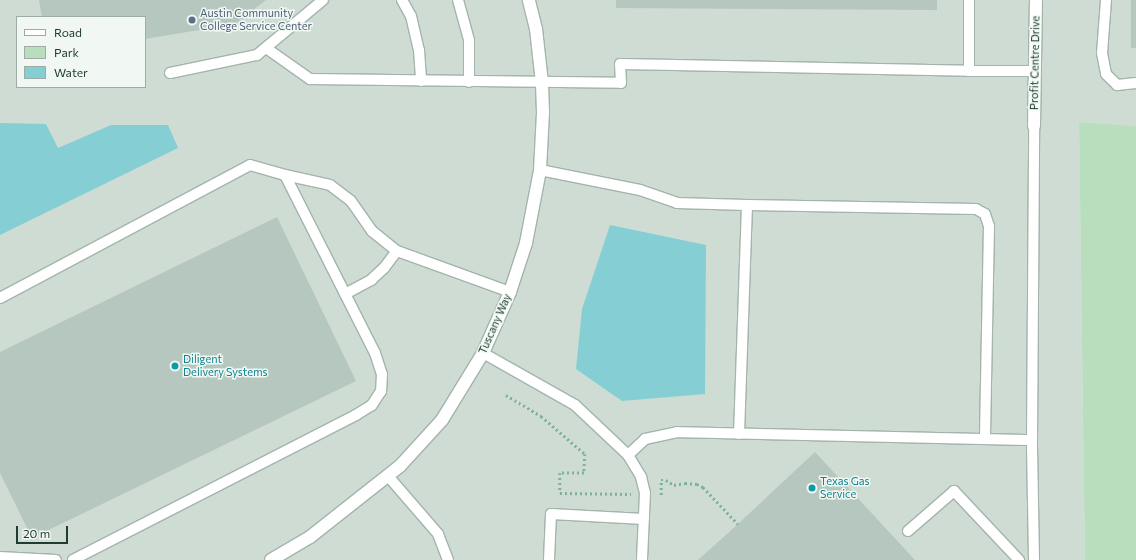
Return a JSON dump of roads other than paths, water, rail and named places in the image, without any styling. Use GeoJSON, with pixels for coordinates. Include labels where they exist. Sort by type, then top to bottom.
{"type":"FeatureCollection","features":[{"type":"Feature","properties":{"kind":"street","name":"Tuscany Way"},"geometry":{"type":"LineString","coordinates":[[271,560],[310,537],[388,476],[442,420],[483,353],[510,292],[526,243],[540,170],[543,112],[542,83],[536,29],[528,0]]}},
{"type":"Feature","properties":{"kind":"street","name":"Profit Centre Drive"},"geometry":{"type":"LineString","coordinates":[[1034,126],[1036,0]]}},
{"type":"Feature","properties":{"kind":"lane"},"geometry":{"type":"LineString","coordinates":[[170,73],[257,55],[323,0]]}},
{"type":"Feature","properties":{"kind":"lane"},"geometry":{"type":"LineString","coordinates":[[402,0],[411,16],[419,50],[421,81]]}},
{"type":"Feature","properties":{"kind":"lane"},"geometry":{"type":"LineString","coordinates":[[458,0],[468,40],[469,82]]}},
{"type":"Feature","properties":{"kind":"lane"},"geometry":{"type":"LineString","coordinates":[[969,0],[969,72]]}},
{"type":"Feature","properties":{"kind":"lane"},"geometry":{"type":"LineString","coordinates":[[1106,0],[1102,53],[1106,74],[1117,85],[1136,84]]}},
{"type":"Feature","properties":{"kind":"lane"},"geometry":{"type":"LineString","coordinates":[[266,48],[310,79],[621,83],[620,64],[969,72],[1035,71]]}},
{"type":"Feature","properties":{"kind":"lane"},"geometry":{"type":"LineString","coordinates":[[1034,126],[1032,440],[1034,560]]}},
{"type":"Feature","properties":{"kind":"lane"},"geometry":{"type":"LineString","coordinates":[[0,298],[250,165],[285,175],[330,185],[351,201],[372,231],[396,251],[510,292]]}},
{"type":"Feature","properties":{"kind":"lane"},"geometry":{"type":"LineString","coordinates":[[540,170],[640,190],[678,203],[976,209],[985,214],[989,226],[985,439]]}},
{"type":"Feature","properties":{"kind":"lane"},"geometry":{"type":"LineString","coordinates":[[73,560],[372,405],[381,391],[382,374],[375,353],[285,175]]}},
{"type":"Feature","properties":{"kind":"lane"},"geometry":{"type":"LineString","coordinates":[[739,434],[747,205]]}},
{"type":"Feature","properties":{"kind":"lane"},"geometry":{"type":"LineString","coordinates":[[345,294],[371,280],[384,268],[396,251]]}},
{"type":"Feature","properties":{"kind":"lane"},"geometry":{"type":"LineString","coordinates":[[483,353],[575,405],[628,455],[641,477],[645,514],[642,560]]}},
{"type":"Feature","properties":{"kind":"lane"},"geometry":{"type":"LineString","coordinates":[[628,455],[645,439],[658,434],[677,432],[1032,440]]}},
{"type":"Feature","properties":{"kind":"lane"},"geometry":{"type":"LineString","coordinates":[[388,476],[438,534],[448,560]]}},
{"type":"Feature","properties":{"kind":"lane"},"geometry":{"type":"LineString","coordinates":[[908,531],[954,491],[1019,560]]}},
{"type":"Feature","properties":{"kind":"lane"},"geometry":{"type":"LineString","coordinates":[[550,560],[551,514],[645,514]]}},
{"type":"Feature","properties":{"kind":"lane"},"geometry":{"type":"LineString","coordinates":[[0,557],[56,560]]}},
{"type":"Feature","properties":{"kind":"water"},"geometry":{"type":"Polygon","coordinates":[[[0,123],[46,124],[58,148],[111,125],[168,125],[178,148],[0,235],[0,123]]]}},
{"type":"Feature","properties":{"kind":"water"},"geometry":{"type":"Polygon","coordinates":[[[610,225],[706,245],[705,394],[622,401],[576,369],[582,309],[610,225]]]}},
{"type":"Feature","properties":{"kind":"place","name":"Austin Community College Service Center"},"geometry":{"type":"Point","coordinates":[192,20]}},
{"type":"Feature","properties":{"kind":"place","name":"Diligent Delivery Systems"},"geometry":{"type":"Point","coordinates":[175,366]}},
{"type":"Feature","properties":{"kind":"place","name":"Texas Gas Service"},"geometry":{"type":"Point","coordinates":[812,488]}}]}
